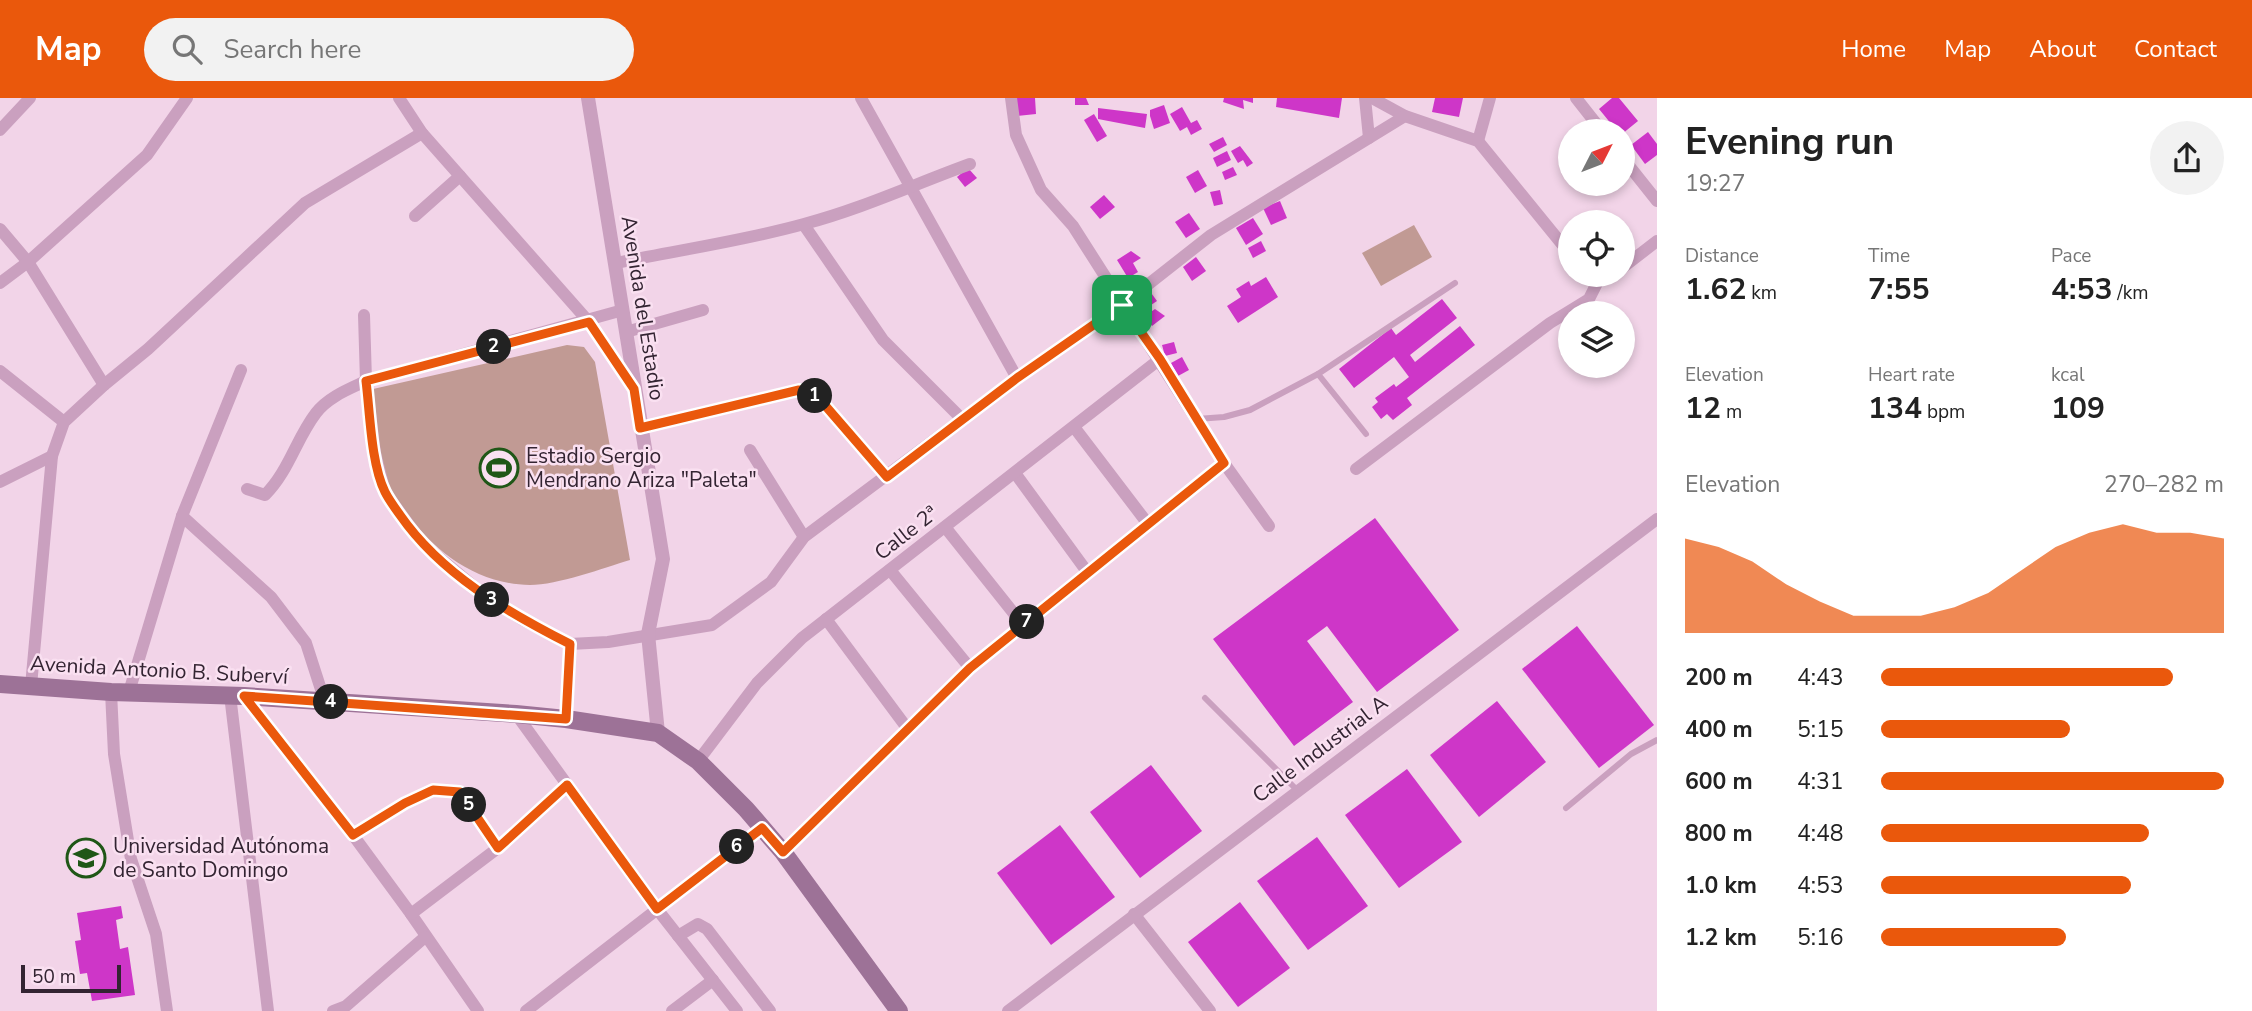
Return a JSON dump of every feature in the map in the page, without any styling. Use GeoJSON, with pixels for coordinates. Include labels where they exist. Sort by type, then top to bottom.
{"type":"FeatureCollection","features":[{"type":"Feature","properties":{"kind":"main road","name":"Avenida Antonio B. Suberví"},"geometry":{"type":"LineString","coordinates":[[0,684],[516,714],[658,733],[698,761],[783,852],[899,1011]]}},
{"type":"Feature","properties":{"kind":"street"},"geometry":{"type":"LineString","coordinates":[[0,130],[30,98]]}},
{"type":"Feature","properties":{"kind":"street"},"geometry":{"type":"LineString","coordinates":[[399,98],[422,133],[589,322],[634,389]]}},
{"type":"Feature","properties":{"kind":"street","name":"Avenida del Estadio"},"geometry":{"type":"LineString","coordinates":[[588,98],[663,559],[648,634],[658,733]]}},
{"type":"Feature","properties":{"kind":"street"},"geometry":{"type":"LineString","coordinates":[[861,98],[1017,378]]}},
{"type":"Feature","properties":{"kind":"street"},"geometry":{"type":"LineString","coordinates":[[1011,98],[1016,135],[1041,190],[1073,226],[1224,463],[1269,526]]}},
{"type":"Feature","properties":{"kind":"street"},"geometry":{"type":"LineString","coordinates":[[1365,98],[1369,138]]}},
{"type":"Feature","properties":{"kind":"street"},"geometry":{"type":"LineString","coordinates":[[1372,98],[1405,116],[1478,141],[1558,239]]}},
{"type":"Feature","properties":{"kind":"street"},"geometry":{"type":"LineString","coordinates":[[1478,141],[1490,98]]}},
{"type":"Feature","properties":{"kind":"street"},"geometry":{"type":"LineString","coordinates":[[1576,98],[1593,119]]}},
{"type":"Feature","properties":{"kind":"street"},"geometry":{"type":"LineString","coordinates":[[0,284],[148,155],[182,100]]}},
{"type":"Feature","properties":{"kind":"street"},"geometry":{"type":"LineString","coordinates":[[364,315],[366,381],[375,453],[385,492],[423,544],[483,594],[523,620],[570,644],[608,642],[712,625],[771,582],[804,537],[1017,378],[1122,305],[1211,235],[1405,116]]}},
{"type":"Feature","properties":{"kind":"street"},"geometry":{"type":"LineString","coordinates":[[31,687],[52,456],[64,422],[104,384],[148,349],[305,203],[422,133]]}},
{"type":"Feature","properties":{"kind":"street"},"geometry":{"type":"LineString","coordinates":[[615,263],[804,225],[869,204],[970,164]]}},
{"type":"Feature","properties":{"kind":"street"},"geometry":{"type":"LineString","coordinates":[[1635,173],[1657,201]]}},
{"type":"Feature","properties":{"kind":"street"},"geometry":{"type":"LineString","coordinates":[[415,216],[460,176]]}},
{"type":"Feature","properties":{"kind":"street"},"geometry":{"type":"LineString","coordinates":[[804,225],[883,340],[963,420]]}},
{"type":"Feature","properties":{"kind":"street"},"geometry":{"type":"LineString","coordinates":[[0,229],[28,262],[104,384]]}},
{"type":"Feature","properties":{"kind":"street"},"geometry":{"type":"LineString","coordinates":[[1635,258],[1657,241]]}},
{"type":"Feature","properties":{"kind":"street"},"geometry":{"type":"LineString","coordinates":[[1356,469],[1550,323],[1589,299],[1594,287]]}},
{"type":"Feature","properties":{"kind":"street"},"geometry":{"type":"LineString","coordinates":[[247,489],[265,495],[279,481],[317,412],[337,394],[366,381],[589,322],[623,310]]}},
{"type":"Feature","properties":{"kind":"street"},"geometry":{"type":"LineString","coordinates":[[626,332],[703,310]]}},
{"type":"Feature","properties":{"kind":"street","name":"Calle 2ª"},"geometry":{"type":"LineString","coordinates":[[698,761],[757,683],[802,638],[1160,359]]}},
{"type":"Feature","properties":{"kind":"street"},"geometry":{"type":"LineString","coordinates":[[167,1011],[156,934],[131,859],[114,754],[120,692],[182,516],[241,370]]}},
{"type":"Feature","properties":{"kind":"street"},"geometry":{"type":"LineString","coordinates":[[0,371],[64,422]]}},
{"type":"Feature","properties":{"kind":"street"},"geometry":{"type":"LineString","coordinates":[[640,428],[799,390],[810,391],[887,477]]}},
{"type":"Feature","properties":{"kind":"street"},"geometry":{"type":"LineString","coordinates":[[1074,427],[1148,524]]}},
{"type":"Feature","properties":{"kind":"street"},"geometry":{"type":"LineString","coordinates":[[750,450],[804,537]]}},
{"type":"Feature","properties":{"kind":"street"},"geometry":{"type":"LineString","coordinates":[[0,482],[52,456]]}},
{"type":"Feature","properties":{"kind":"street"},"geometry":{"type":"LineString","coordinates":[[783,852],[970,668],[1224,463]]}},
{"type":"Feature","properties":{"kind":"street"},"geometry":{"type":"LineString","coordinates":[[1015,473],[1088,573]]}},
{"type":"Feature","properties":{"kind":"street"},"geometry":{"type":"LineString","coordinates":[[182,516],[271,597],[306,643],[325,702]]}},
{"type":"Feature","properties":{"kind":"street","name":"Calle Industrial A"},"geometry":{"type":"LineString","coordinates":[[1008,1011],[1657,519]]}},
{"type":"Feature","properties":{"kind":"street"},"geometry":{"type":"LineString","coordinates":[[945,527],[1023,625]]}},
{"type":"Feature","properties":{"kind":"street"},"geometry":{"type":"LineString","coordinates":[[890,570],[970,668]]}},
{"type":"Feature","properties":{"kind":"street"},"geometry":{"type":"LineString","coordinates":[[826,619],[907,728]]}},
{"type":"Feature","properties":{"kind":"street"},"geometry":{"type":"LineString","coordinates":[[566,719],[570,644]]}},
{"type":"Feature","properties":{"kind":"street"},"geometry":{"type":"LineString","coordinates":[[237,696],[353,835],[478,1011]]}},
{"type":"Feature","properties":{"kind":"street"},"geometry":{"type":"LineString","coordinates":[[237,696],[268,1011]]}},
{"type":"Feature","properties":{"kind":"street"},"geometry":{"type":"LineString","coordinates":[[516,714],[657,909],[737,1011]]}},
{"type":"Feature","properties":{"kind":"street"},"geometry":{"type":"LineString","coordinates":[[411,914],[498,848],[567,785]]}},
{"type":"Feature","properties":{"kind":"street"},"geometry":{"type":"LineString","coordinates":[[353,835],[405,803],[433,790],[460,792],[498,848]]}},
{"type":"Feature","properties":{"kind":"street"},"geometry":{"type":"LineString","coordinates":[[526,1011],[762,828]]}},
{"type":"Feature","properties":{"kind":"street"},"geometry":{"type":"LineString","coordinates":[[1134,914],[1210,1011]]}},
{"type":"Feature","properties":{"kind":"street"},"geometry":{"type":"LineString","coordinates":[[678,936],[698,924],[707,929],[770,1011]]}},
{"type":"Feature","properties":{"kind":"street"},"geometry":{"type":"LineString","coordinates":[[333,1011],[346,1006],[425,937]]}},
{"type":"Feature","properties":{"kind":"street"},"geometry":{"type":"LineString","coordinates":[[672,1011],[713,980]]}},
{"type":"Feature","properties":{"kind":"lane"},"geometry":{"type":"LineString","coordinates":[[1197,419],[1224,417],[1250,410],[1318,374],[1454,283]]}},
{"type":"Feature","properties":{"kind":"lane"},"geometry":{"type":"LineString","coordinates":[[1318,374],[1366,434]]}},
{"type":"Feature","properties":{"kind":"lane"},"geometry":{"type":"LineString","coordinates":[[1205,698],[1297,790]]}},
{"type":"Feature","properties":{"kind":"lane"},"geometry":{"type":"LineString","coordinates":[[1566,808],[1631,754],[1657,740]]}},
{"type":"Feature","properties":{"kind":"shaded area"},"geometry":{"type":"Polygon","coordinates":[[[1414,225],[1432,257],[1381,286],[1362,253],[1414,225]]]}},
{"type":"Feature","properties":{"kind":"shaded area","name":"Estadio Sergio Mendrano Ariza \"Paleta\""},"geometry":{"type":"Polygon","coordinates":[[[567,345],[584,347],[595,362],[630,560],[580,576],[541,584],[530,585],[492,579],[459,564],[444,553],[417,527],[393,495],[380,453],[373,389],[567,345]]]}},
{"type":"Feature","properties":{"kind":"building"},"geometry":{"type":"Polygon","coordinates":[[[1015,98],[1035,98],[1036,114],[1017,116],[1015,98]]]}},
{"type":"Feature","properties":{"kind":"building"},"geometry":{"type":"Polygon","coordinates":[[[1075,98],[1086,98],[1089,105],[1075,105],[1075,98]]]}},
{"type":"Feature","properties":{"kind":"building"},"geometry":{"type":"Polygon","coordinates":[[[1224,98],[1253,98],[1253,103],[1243,100],[1244,109],[1223,102],[1224,98]]]}},
{"type":"Feature","properties":{"kind":"building"},"geometry":{"type":"Polygon","coordinates":[[[1277,98],[1342,98],[1339,118],[1276,107],[1277,98]]]}},
{"type":"Feature","properties":{"kind":"building"},"geometry":{"type":"Polygon","coordinates":[[[1435,98],[1463,98],[1459,117],[1432,112],[1435,98]]]}},
{"type":"Feature","properties":{"kind":"building"},"geometry":{"type":"Polygon","coordinates":[[[1612,98],[1619,98],[1638,121],[1635,123],[1635,119],[1607,119],[1599,109],[1612,98]]]}},
{"type":"Feature","properties":{"kind":"building"},"geometry":{"type":"Polygon","coordinates":[[[1164,105],[1170,123],[1154,129],[1150,110],[1164,105]]]}},
{"type":"Feature","properties":{"kind":"building"},"geometry":{"type":"Polygon","coordinates":[[[1182,107],[1191,123],[1197,120],[1202,129],[1191,135],[1187,127],[1180,131],[1170,114],[1182,107]]]}},
{"type":"Feature","properties":{"kind":"building"},"geometry":{"type":"Polygon","coordinates":[[[1098,108],[1147,114],[1145,128],[1098,119],[1098,108]]]}},
{"type":"Feature","properties":{"kind":"building"},"geometry":{"type":"Polygon","coordinates":[[[1094,114],[1107,136],[1097,142],[1084,120],[1094,114]]]}},
{"type":"Feature","properties":{"kind":"building"},"geometry":{"type":"Polygon","coordinates":[[[1648,132],[1657,144],[1657,155],[1645,164],[1635,150],[1635,142],[1648,132]]]}},
{"type":"Feature","properties":{"kind":"building"},"geometry":{"type":"Polygon","coordinates":[[[1223,137],[1227,145],[1214,152],[1209,144],[1223,137]]]}},
{"type":"Feature","properties":{"kind":"building"},"geometry":{"type":"Polygon","coordinates":[[[1240,146],[1253,163],[1247,167],[1243,160],[1238,163],[1231,151],[1240,146]]]}},
{"type":"Feature","properties":{"kind":"building"},"geometry":{"type":"Polygon","coordinates":[[[1227,151],[1231,160],[1217,167],[1213,158],[1227,151]]]}},
{"type":"Feature","properties":{"kind":"building"},"geometry":{"type":"Polygon","coordinates":[[[1233,167],[1237,175],[1225,180],[1222,172],[1233,167]]]}},
{"type":"Feature","properties":{"kind":"building"},"geometry":{"type":"Polygon","coordinates":[[[968,168],[977,178],[965,187],[957,177],[968,168]]]}},
{"type":"Feature","properties":{"kind":"building"},"geometry":{"type":"Polygon","coordinates":[[[1198,170],[1207,186],[1195,193],[1186,177],[1198,170]]]}},
{"type":"Feature","properties":{"kind":"building"},"geometry":{"type":"Polygon","coordinates":[[[1220,190],[1223,204],[1214,206],[1210,192],[1220,190]]]}},
{"type":"Feature","properties":{"kind":"building"},"geometry":{"type":"Polygon","coordinates":[[[1104,195],[1115,207],[1100,219],[1090,207],[1104,195]]]}},
{"type":"Feature","properties":{"kind":"building"},"geometry":{"type":"Polygon","coordinates":[[[1280,201],[1287,218],[1271,225],[1263,208],[1280,201]]]}},
{"type":"Feature","properties":{"kind":"building"},"geometry":{"type":"Polygon","coordinates":[[[1189,213],[1200,229],[1186,238],[1175,222],[1189,213]]]}},
{"type":"Feature","properties":{"kind":"building"},"geometry":{"type":"Polygon","coordinates":[[[1253,218],[1263,234],[1246,245],[1236,228],[1253,218]]]}},
{"type":"Feature","properties":{"kind":"building"},"geometry":{"type":"Polygon","coordinates":[[[1261,241],[1266,251],[1253,258],[1248,248],[1261,241]]]}},
{"type":"Feature","properties":{"kind":"building"},"geometry":{"type":"Polygon","coordinates":[[[1131,251],[1141,258],[1133,263],[1138,272],[1128,278],[1117,260],[1131,251]]]}},
{"type":"Feature","properties":{"kind":"building"},"geometry":{"type":"Polygon","coordinates":[[[1196,257],[1206,271],[1192,281],[1183,267],[1196,257]]]}},
{"type":"Feature","properties":{"kind":"building"},"geometry":{"type":"Polygon","coordinates":[[[1266,277],[1278,297],[1238,323],[1227,306],[1241,297],[1236,289],[1249,281],[1251,286],[1266,277]]]}},
{"type":"Feature","properties":{"kind":"building"},"geometry":{"type":"Polygon","coordinates":[[[1149,290],[1157,301],[1139,313],[1132,301],[1149,290]]]}},
{"type":"Feature","properties":{"kind":"building"},"geometry":{"type":"Polygon","coordinates":[[[1442,299],[1457,318],[1410,355],[1415,362],[1460,326],[1475,345],[1407,398],[1412,405],[1393,420],[1387,414],[1381,419],[1372,407],[1378,402],[1375,398],[1409,377],[1394,357],[1354,388],[1339,369],[1391,328],[1396,335],[1442,299]]]}},
{"type":"Feature","properties":{"kind":"building"},"geometry":{"type":"Polygon","coordinates":[[[1155,309],[1165,316],[1152,326],[1145,316],[1155,309]]]}},
{"type":"Feature","properties":{"kind":"building"},"geometry":{"type":"Polygon","coordinates":[[[1174,342],[1177,353],[1165,356],[1162,345],[1174,342]]]}},
{"type":"Feature","properties":{"kind":"building"},"geometry":{"type":"Polygon","coordinates":[[[1182,357],[1189,370],[1178,376],[1171,363],[1182,357]]]}},
{"type":"Feature","properties":{"kind":"building"},"geometry":{"type":"Polygon","coordinates":[[[1375,518],[1459,630],[1377,692],[1327,626],[1307,641],[1353,702],[1294,746],[1213,639],[1375,518]]]}},
{"type":"Feature","properties":{"kind":"building"},"geometry":{"type":"Polygon","coordinates":[[[1577,626],[1654,725],[1599,768],[1522,669],[1577,626]]]}},
{"type":"Feature","properties":{"kind":"building"},"geometry":{"type":"Polygon","coordinates":[[[1497,701],[1546,762],[1479,817],[1430,755],[1497,701]]]}},
{"type":"Feature","properties":{"kind":"building"},"geometry":{"type":"Polygon","coordinates":[[[1151,765],[1202,831],[1140,878],[1090,812],[1151,765]]]}},
{"type":"Feature","properties":{"kind":"building"},"geometry":{"type":"Polygon","coordinates":[[[1407,769],[1462,842],[1399,888],[1345,815],[1407,769]]]}},
{"type":"Feature","properties":{"kind":"building"},"geometry":{"type":"Polygon","coordinates":[[[1060,825],[1115,897],[1051,945],[997,873],[1060,825]]]}},
{"type":"Feature","properties":{"kind":"building"},"geometry":{"type":"Polygon","coordinates":[[[1317,837],[1368,906],[1308,950],[1257,881],[1317,837]]]}},
{"type":"Feature","properties":{"kind":"building"},"geometry":{"type":"Polygon","coordinates":[[[1240,902],[1290,968],[1238,1007],[1188,942],[1240,902]]]}},
{"type":"Feature","properties":{"kind":"building"},"geometry":{"type":"Polygon","coordinates":[[[121,906],[123,918],[116,920],[120,949],[128,947],[135,995],[92,1001],[87,973],[80,974],[75,941],[81,940],[77,913],[121,906]]]}},
{"type":"Feature","properties":{"kind":"place","name":"Estadio Sergio Mendrano Ariza \"Paleta\""},"geometry":{"type":"Point","coordinates":[499,468]}},
{"type":"Feature","properties":{"kind":"place","name":"Universidad Autónoma de Santo Domingo"},"geometry":{"type":"Point","coordinates":[86,858]}},
{"type":"Feature","properties":{"kind":"route"},"geometry":{"type":"LineString","coordinates":[[1122,305],[1160,359],[1224,463],[970,668],[783,852],[762,828],[657,909],[567,785],[498,848],[460,792],[433,790],[405,803],[353,835],[244,696],[566,719],[570,644],[523,620],[483,594],[423,544],[403,519],[385,492],[375,453],[366,381],[589,322],[634,389],[640,428],[799,390],[810,391],[887,477],[1017,378],[1122,305]]}}]}
